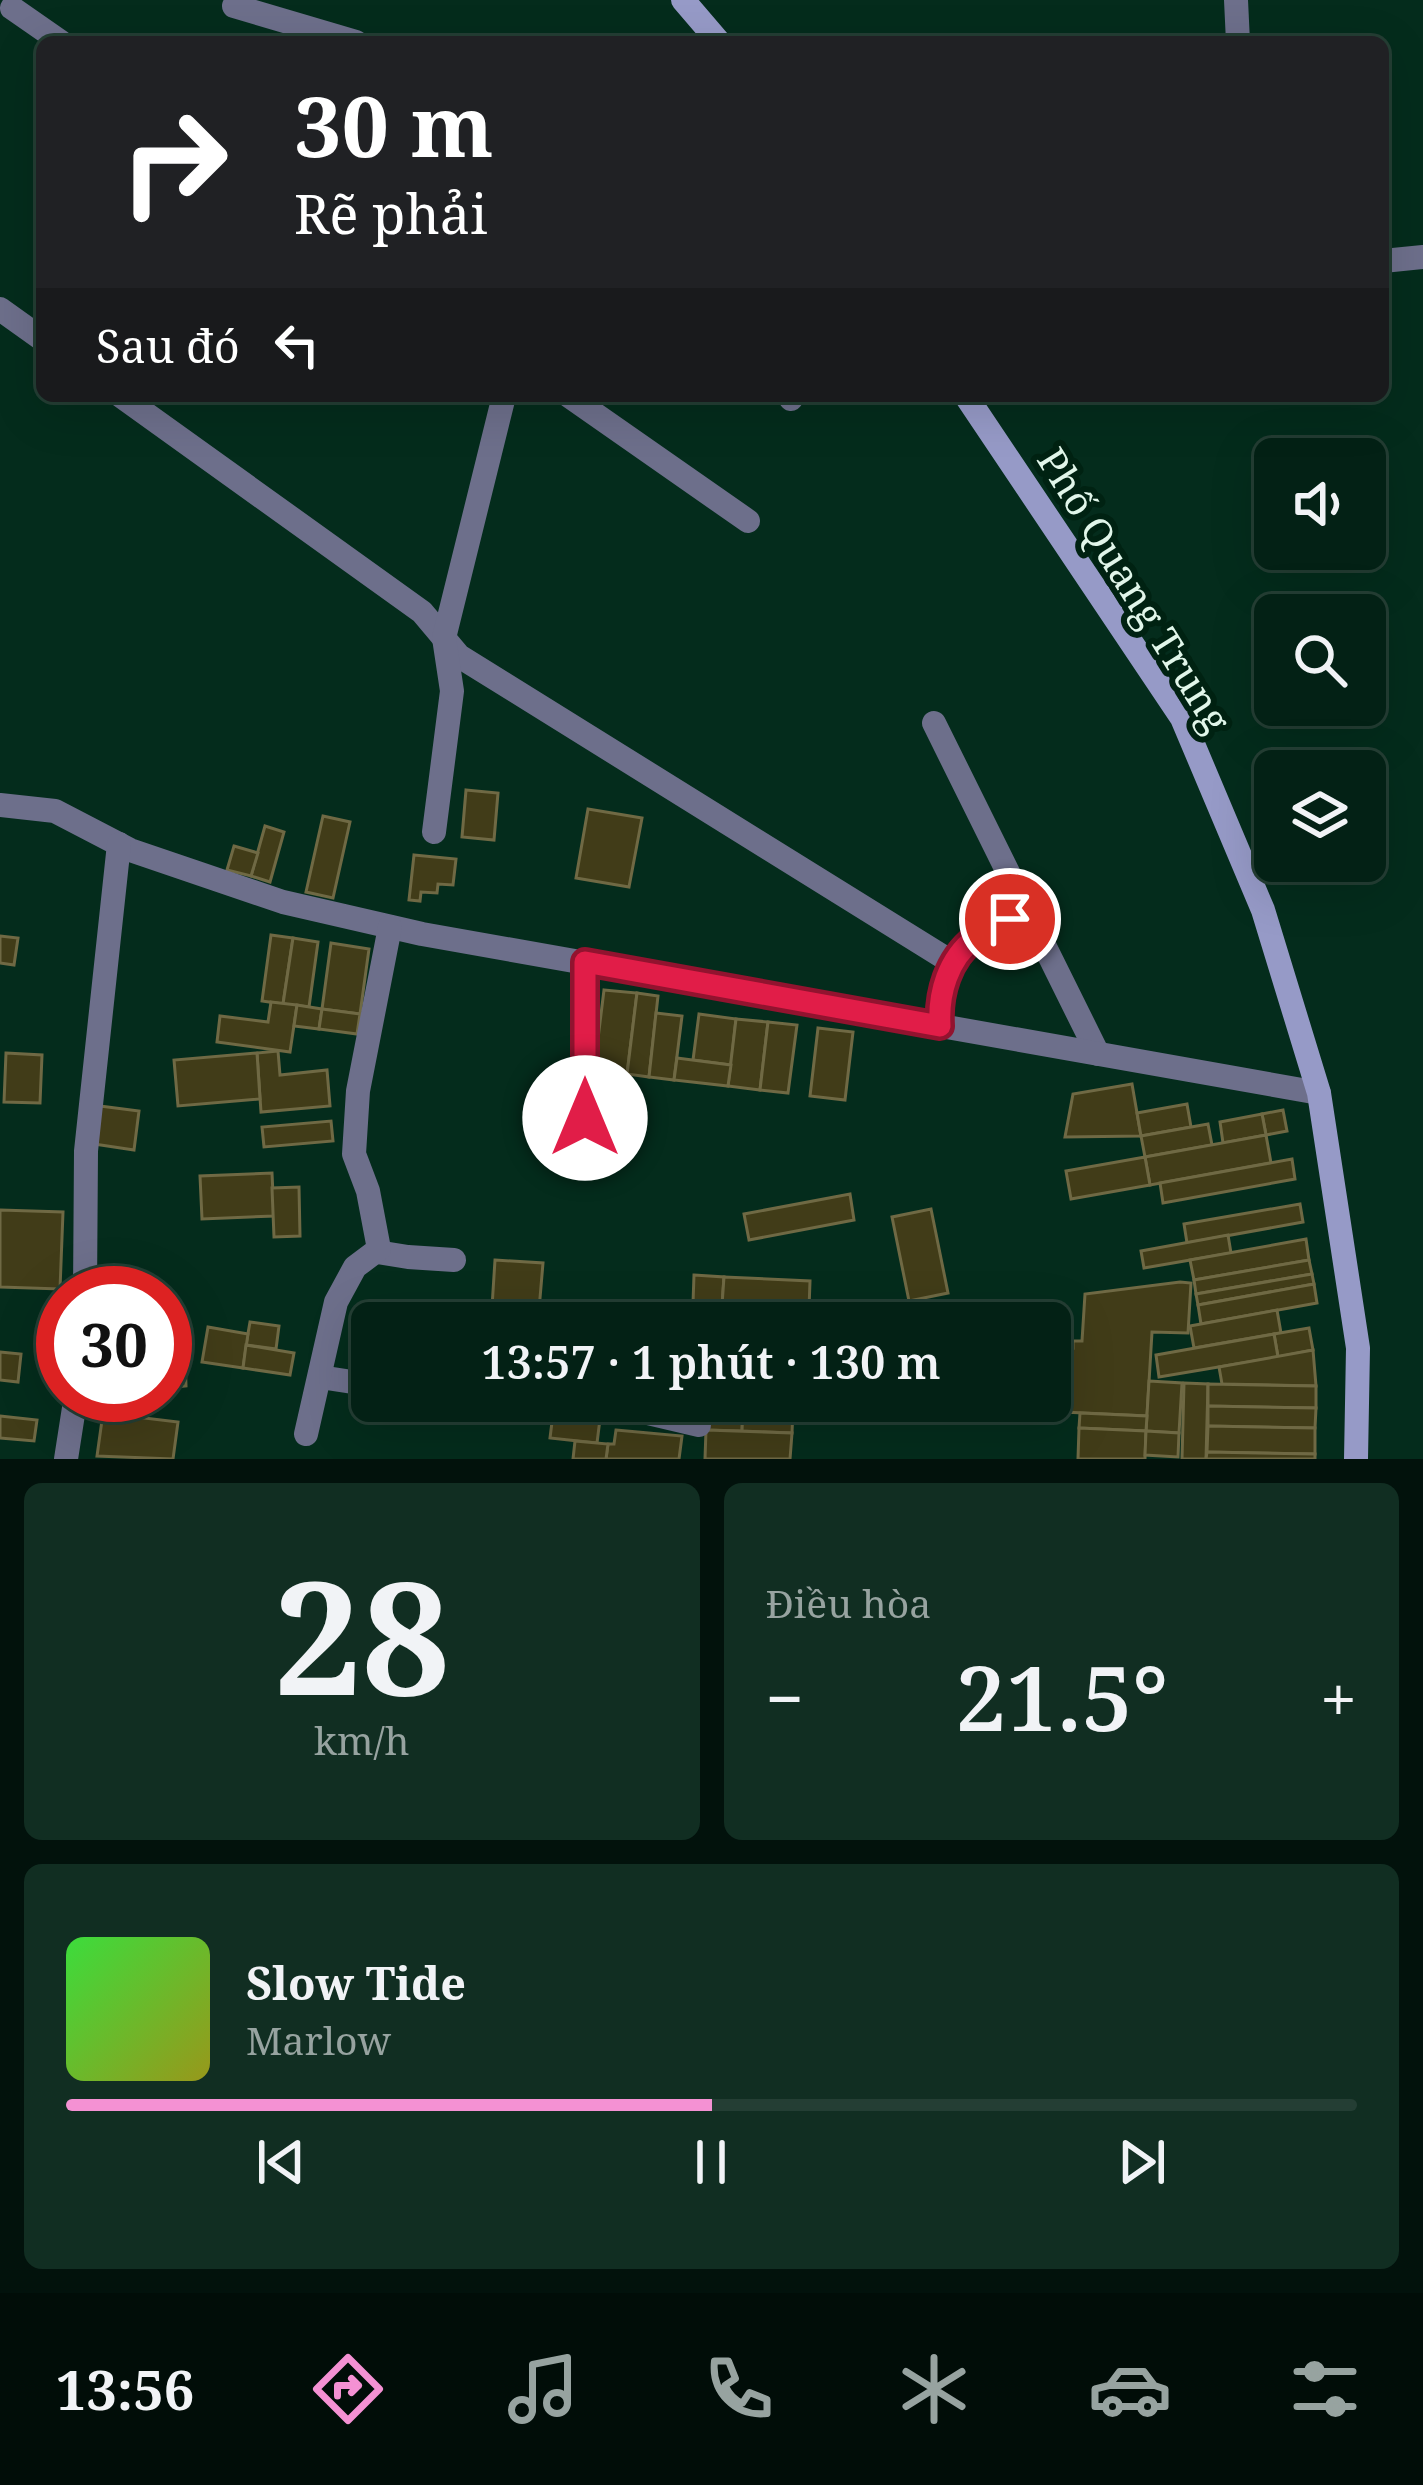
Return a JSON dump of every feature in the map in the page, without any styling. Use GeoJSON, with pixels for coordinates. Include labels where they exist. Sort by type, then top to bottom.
{"type":"FeatureCollection","features":[{"type":"Feature","properties":{"kind":"street"},"geometry":{"type":"LineString","coordinates":[[682,0],[714,36]]}},
{"type":"Feature","properties":{"kind":"street"},"geometry":{"type":"LineString","coordinates":[[1236,0],[1238,36]]}},
{"type":"Feature","properties":{"kind":"street"},"geometry":{"type":"LineString","coordinates":[[234,6],[336,36]]}},
{"type":"Feature","properties":{"kind":"street"},"geometry":{"type":"LineString","coordinates":[[12,8],[52,36]]}},
{"type":"Feature","properties":{"kind":"street"},"geometry":{"type":"LineString","coordinates":[[1389,260],[1423,257]]}},
{"type":"Feature","properties":{"kind":"street"},"geometry":{"type":"LineString","coordinates":[[0,309],[36,335]]}},
{"type":"Feature","properties":{"kind":"street"},"geometry":{"type":"LineString","coordinates":[[130,402],[422,612],[459,656],[953,963]]}},
{"type":"Feature","properties":{"kind":"street"},"geometry":{"type":"LineString","coordinates":[[434,832],[452,691],[444,638],[502,402]]}},
{"type":"Feature","properties":{"kind":"street"},"geometry":{"type":"LineString","coordinates":[[578,402],[748,521]]}},
{"type":"Feature","properties":{"kind":"street","name":"Phố Quang Trung"},"geometry":{"type":"LineString","coordinates":[[969,402],[1182,718],[1263,910],[1319,1093],[1358,1348],[1356,1459]]}},
{"type":"Feature","properties":{"kind":"street"},"geometry":{"type":"LineString","coordinates":[[934,723],[1098,1054]]}},
{"type":"Feature","properties":{"kind":"street"},"geometry":{"type":"LineString","coordinates":[[0,805],[55,811],[119,844],[283,902],[390,927],[1319,1093]]}},
{"type":"Feature","properties":{"kind":"street"},"geometry":{"type":"LineString","coordinates":[[85,1266],[86,1151],[119,844]]}},
{"type":"Feature","properties":{"kind":"street"},"geometry":{"type":"LineString","coordinates":[[940,1026],[939,1003],[953,963],[975,938],[1010,919],[1031,919]]}},
{"type":"Feature","properties":{"kind":"street"},"geometry":{"type":"LineString","coordinates":[[377,1252],[377,1228],[354,1154],[358,1090],[390,927]]}},
{"type":"Feature","properties":{"kind":"street"},"geometry":{"type":"LineString","coordinates":[[585,962],[585,1156]]}},
{"type":"Feature","properties":{"kind":"street"},"geometry":{"type":"LineString","coordinates":[[306,1434],[336,1302],[355,1267],[377,1252],[454,1260]]}},
{"type":"Feature","properties":{"kind":"street"},"geometry":{"type":"LineString","coordinates":[[320,1377],[351,1382]]}},
{"type":"Feature","properties":{"kind":"street"},"geometry":{"type":"LineString","coordinates":[[66,1459],[72,1422]]}},
{"type":"Feature","properties":{"kind":"street"},"geometry":{"type":"LineString","coordinates":[[686,1422],[699,1425]]}},
{"type":"Feature","properties":{"kind":"building"},"geometry":{"type":"Polygon","coordinates":[[[466,790],[498,793],[494,840],[462,837],[466,790]]]}},
{"type":"Feature","properties":{"kind":"building"},"geometry":{"type":"Polygon","coordinates":[[[588,809],[642,818],[629,887],[576,878],[588,809]]]}},
{"type":"Feature","properties":{"kind":"building"},"geometry":{"type":"Polygon","coordinates":[[[323,816],[350,822],[333,898],[306,892],[323,816]]]}},
{"type":"Feature","properties":{"kind":"building"},"geometry":{"type":"Polygon","coordinates":[[[265,826],[284,832],[270,882],[251,876],[265,826]]]}},
{"type":"Feature","properties":{"kind":"building"},"geometry":{"type":"Polygon","coordinates":[[[234,846],[258,853],[251,876],[227,870],[234,846]]]}},
{"type":"Feature","properties":{"kind":"building"},"geometry":{"type":"Polygon","coordinates":[[[414,855],[456,859],[453,885],[438,884],[437,893],[421,892],[420,901],[409,900],[414,855]]]}},
{"type":"Feature","properties":{"kind":"building"},"geometry":{"type":"Polygon","coordinates":[[[271,935],[293,938],[283,1004],[262,1001],[271,935]]]}},
{"type":"Feature","properties":{"kind":"building"},"geometry":{"type":"Polygon","coordinates":[[[0,936],[18,938],[14,965],[0,963],[0,936]]]}},
{"type":"Feature","properties":{"kind":"building"},"geometry":{"type":"Polygon","coordinates":[[[293,938],[318,942],[309,1007],[283,1004],[293,938]]]}},
{"type":"Feature","properties":{"kind":"building"},"geometry":{"type":"Polygon","coordinates":[[[331,943],[369,949],[360,1014],[322,1009],[331,943]]]}},
{"type":"Feature","properties":{"kind":"building"},"geometry":{"type":"Polygon","coordinates":[[[604,990],[637,993],[627,1074],[594,1071],[604,990]]]}},
{"type":"Feature","properties":{"kind":"building"},"geometry":{"type":"Polygon","coordinates":[[[637,993],[658,996],[649,1077],[627,1074],[637,993]]]}},
{"type":"Feature","properties":{"kind":"building"},"geometry":{"type":"Polygon","coordinates":[[[271,1002],[297,1005],[290,1052],[217,1042],[220,1016],[268,1022],[271,1002]]]}},
{"type":"Feature","properties":{"kind":"building"},"geometry":{"type":"Polygon","coordinates":[[[297,1005],[322,1009],[319,1029],[294,1026],[297,1005]]]}},
{"type":"Feature","properties":{"kind":"building"},"geometry":{"type":"Polygon","coordinates":[[[322,1009],[360,1014],[357,1034],[319,1029],[322,1009]]]}},
{"type":"Feature","properties":{"kind":"building"},"geometry":{"type":"Polygon","coordinates":[[[656,1013],[682,1016],[674,1080],[649,1077],[656,1013]]]}},
{"type":"Feature","properties":{"kind":"building"},"geometry":{"type":"Polygon","coordinates":[[[699,1014],[736,1019],[731,1065],[693,1060],[699,1014]]]}},
{"type":"Feature","properties":{"kind":"building"},"geometry":{"type":"Polygon","coordinates":[[[736,1019],[768,1022],[760,1090],[728,1086],[736,1019]]]}},
{"type":"Feature","properties":{"kind":"building"},"geometry":{"type":"Polygon","coordinates":[[[768,1022],[797,1025],[788,1093],[760,1090],[768,1022]]]}},
{"type":"Feature","properties":{"kind":"building"},"geometry":{"type":"Polygon","coordinates":[[[818,1028],[853,1032],[845,1100],[810,1096],[818,1028]]]}},
{"type":"Feature","properties":{"kind":"building"},"geometry":{"type":"Polygon","coordinates":[[[278,1051],[280,1075],[327,1070],[330,1106],[261,1112],[257,1053],[278,1051]]]}},
{"type":"Feature","properties":{"kind":"building"},"geometry":{"type":"Polygon","coordinates":[[[6,1053],[42,1055],[40,1103],[4,1102],[6,1053]]]}},
{"type":"Feature","properties":{"kind":"building"},"geometry":{"type":"Polygon","coordinates":[[[257,1053],[260,1099],[178,1106],[174,1060],[257,1053]]]}},
{"type":"Feature","properties":{"kind":"building"},"geometry":{"type":"Polygon","coordinates":[[[677,1058],[731,1065],[728,1086],[674,1080],[677,1058]]]}},
{"type":"Feature","properties":{"kind":"building"},"geometry":{"type":"Polygon","coordinates":[[[1132,1084],[1141,1136],[1065,1137],[1073,1094],[1132,1084]]]}},
{"type":"Feature","properties":{"kind":"building"},"geometry":{"type":"Polygon","coordinates":[[[1187,1104],[1191,1127],[1141,1136],[1137,1113],[1187,1104]]]}},
{"type":"Feature","properties":{"kind":"building"},"geometry":{"type":"Polygon","coordinates":[[[100,1106],[139,1111],[134,1150],[94,1144],[100,1106]]]}},
{"type":"Feature","properties":{"kind":"building"},"geometry":{"type":"Polygon","coordinates":[[[1283,1110],[1287,1131],[1266,1135],[1262,1114],[1283,1110]]]}},
{"type":"Feature","properties":{"kind":"building"},"geometry":{"type":"Polygon","coordinates":[[[1262,1114],[1266,1135],[1223,1143],[1220,1122],[1262,1114]]]}},
{"type":"Feature","properties":{"kind":"building"},"geometry":{"type":"Polygon","coordinates":[[[331,1121],[333,1141],[264,1147],[262,1127],[331,1121]]]}},
{"type":"Feature","properties":{"kind":"building"},"geometry":{"type":"Polygon","coordinates":[[[1208,1124],[1212,1145],[1145,1157],[1141,1136],[1208,1124]]]}},
{"type":"Feature","properties":{"kind":"building"},"geometry":{"type":"Polygon","coordinates":[[[1266,1135],[1271,1163],[1150,1185],[1145,1157],[1266,1135]]]}},
{"type":"Feature","properties":{"kind":"building"},"geometry":{"type":"Polygon","coordinates":[[[1145,1157],[1150,1185],[1071,1199],[1066,1171],[1145,1157]]]}},
{"type":"Feature","properties":{"kind":"building"},"geometry":{"type":"Polygon","coordinates":[[[1292,1159],[1295,1179],[1163,1203],[1160,1183],[1292,1159]]]}},
{"type":"Feature","properties":{"kind":"building"},"geometry":{"type":"Polygon","coordinates":[[[272,1173],[274,1216],[202,1219],[200,1176],[272,1173]]]}},
{"type":"Feature","properties":{"kind":"building"},"geometry":{"type":"Polygon","coordinates":[[[299,1187],[300,1236],[274,1237],[272,1188],[299,1187]]]}},
{"type":"Feature","properties":{"kind":"building"},"geometry":{"type":"Polygon","coordinates":[[[850,1194],[854,1220],[749,1240],[744,1214],[850,1194]]]}},
{"type":"Feature","properties":{"kind":"building"},"geometry":{"type":"Polygon","coordinates":[[[1300,1204],[1303,1222],[1187,1243],[1184,1224],[1300,1204]]]}},
{"type":"Feature","properties":{"kind":"building"},"geometry":{"type":"Polygon","coordinates":[[[931,1209],[948,1293],[909,1301],[892,1217],[931,1209]]]}},
{"type":"Feature","properties":{"kind":"building"},"geometry":{"type":"Polygon","coordinates":[[[0,1210],[63,1212],[61,1266],[36,1266],[36,1288],[0,1287],[0,1210]]]}},
{"type":"Feature","properties":{"kind":"building"},"geometry":{"type":"Polygon","coordinates":[[[1228,1235],[1231,1253],[1144,1268],[1141,1251],[1228,1235]]]}},
{"type":"Feature","properties":{"kind":"building"},"geometry":{"type":"Polygon","coordinates":[[[1306,1239],[1309,1260],[1194,1280],[1190,1260],[1306,1239]]]}},
{"type":"Feature","properties":{"kind":"building"},"geometry":{"type":"Polygon","coordinates":[[[495,1260],[543,1263],[540,1302],[492,1302],[495,1260]]]}},
{"type":"Feature","properties":{"kind":"building"},"geometry":{"type":"Polygon","coordinates":[[[1309,1260],[1312,1274],[1196,1294],[1194,1280],[1309,1260]]]}},
{"type":"Feature","properties":{"kind":"building"},"geometry":{"type":"Polygon","coordinates":[[[1312,1274],[1314,1284],[1198,1305],[1196,1294],[1312,1274]]]}},
{"type":"Feature","properties":{"kind":"building"},"geometry":{"type":"Polygon","coordinates":[[[694,1275],[724,1277],[722,1302],[693,1302],[694,1275]]]}},
{"type":"Feature","properties":{"kind":"building"},"geometry":{"type":"Polygon","coordinates":[[[724,1277],[810,1281],[809,1302],[722,1302],[724,1277]]]}},
{"type":"Feature","properties":{"kind":"building"},"geometry":{"type":"Polygon","coordinates":[[[1191,1283],[1188,1333],[1152,1332],[1147,1416],[1071,1412],[1071,1348],[1073,1341],[1082,1341],[1085,1294],[1191,1283]]]}},
{"type":"Feature","properties":{"kind":"building"},"geometry":{"type":"Polygon","coordinates":[[[1314,1284],[1317,1303],[1201,1324],[1198,1305],[1314,1284]]]}},
{"type":"Feature","properties":{"kind":"building"},"geometry":{"type":"Polygon","coordinates":[[[1277,1310],[1281,1333],[1194,1348],[1190,1326],[1277,1310]]]}},
{"type":"Feature","properties":{"kind":"building"},"geometry":{"type":"Polygon","coordinates":[[[250,1322],[279,1326],[276,1349],[246,1345],[250,1322]]]}},
{"type":"Feature","properties":{"kind":"building"},"geometry":{"type":"Polygon","coordinates":[[[208,1327],[248,1334],[243,1368],[202,1362],[208,1327]]]}},
{"type":"Feature","properties":{"kind":"building"},"geometry":{"type":"Polygon","coordinates":[[[1309,1328],[1313,1350],[1278,1357],[1274,1334],[1309,1328]]]}},
{"type":"Feature","properties":{"kind":"building"},"geometry":{"type":"Polygon","coordinates":[[[1274,1334],[1278,1357],[1159,1377],[1156,1355],[1274,1334]]]}},
{"type":"Feature","properties":{"kind":"building"},"geometry":{"type":"Polygon","coordinates":[[[246,1345],[294,1353],[290,1375],[243,1368],[246,1345]]]}},
{"type":"Feature","properties":{"kind":"building"},"geometry":{"type":"Polygon","coordinates":[[[1313,1350],[1316,1386],[1222,1384],[1219,1367],[1313,1350]]]}},
{"type":"Feature","properties":{"kind":"building"},"geometry":{"type":"Polygon","coordinates":[[[0,1352],[21,1354],[18,1382],[0,1380],[0,1352]]]}},
{"type":"Feature","properties":{"kind":"building"},"geometry":{"type":"Polygon","coordinates":[[[1149,1381],[1182,1383],[1179,1433],[1146,1431],[1149,1381]]]}},
{"type":"Feature","properties":{"kind":"building"},"geometry":{"type":"Polygon","coordinates":[[[1184,1383],[1208,1384],[1206,1459],[1182,1459],[1184,1383]]]}},
{"type":"Feature","properties":{"kind":"building"},"geometry":{"type":"Polygon","coordinates":[[[1208,1384],[1316,1386],[1316,1408],[1208,1406],[1208,1384]]]}},
{"type":"Feature","properties":{"kind":"building"},"geometry":{"type":"Polygon","coordinates":[[[1208,1406],[1316,1408],[1315,1428],[1208,1426],[1208,1406]]]}},
{"type":"Feature","properties":{"kind":"building"},"geometry":{"type":"Polygon","coordinates":[[[1080,1413],[1147,1416],[1146,1431],[1079,1428],[1080,1413]]]}},
{"type":"Feature","properties":{"kind":"building"},"geometry":{"type":"Polygon","coordinates":[[[0,1416],[36,1420],[34,1441],[0,1438],[0,1416]]]}},
{"type":"Feature","properties":{"kind":"building"},"geometry":{"type":"Polygon","coordinates":[[[102,1422],[178,1422],[173,1459],[97,1456],[102,1422]]]}},
{"type":"Feature","properties":{"kind":"building"},"geometry":{"type":"Polygon","coordinates":[[[552,1422],[600,1422],[597,1443],[550,1438],[552,1422]]]}},
{"type":"Feature","properties":{"kind":"building"},"geometry":{"type":"Polygon","coordinates":[[[707,1422],[742,1422],[742,1431],[706,1430],[707,1422]]]}},
{"type":"Feature","properties":{"kind":"building"},"geometry":{"type":"Polygon","coordinates":[[[742,1422],[792,1422],[792,1433],[742,1431],[742,1422]]]}},
{"type":"Feature","properties":{"kind":"building"},"geometry":{"type":"Polygon","coordinates":[[[1208,1426],[1315,1428],[1315,1454],[1207,1452],[1208,1426]]]}},
{"type":"Feature","properties":{"kind":"building"},"geometry":{"type":"Polygon","coordinates":[[[1079,1428],[1146,1431],[1145,1459],[1078,1459],[1079,1428]]]}},
{"type":"Feature","properties":{"kind":"building"},"geometry":{"type":"Polygon","coordinates":[[[616,1430],[682,1436],[679,1459],[606,1459],[616,1430]]]}},
{"type":"Feature","properties":{"kind":"building"},"geometry":{"type":"Polygon","coordinates":[[[706,1430],[792,1433],[790,1459],[705,1459],[706,1430]]]}},
{"type":"Feature","properties":{"kind":"building"},"geometry":{"type":"Polygon","coordinates":[[[1146,1431],[1179,1433],[1178,1457],[1145,1455],[1146,1431]]]}},
{"type":"Feature","properties":{"kind":"building"},"geometry":{"type":"Polygon","coordinates":[[[575,1441],[608,1444],[606,1459],[573,1459],[575,1441]]]}},
{"type":"Feature","properties":{"kind":"building"},"geometry":{"type":"Polygon","coordinates":[[[1207,1452],[1315,1454],[1315,1459],[1206,1459],[1207,1452]]]}},
{"type":"Feature","properties":{"kind":"route"},"geometry":{"type":"LineString","coordinates":[[585,1118],[585,962],[940,1026],[939,1003],[953,963],[975,938],[1010,919]]}}]}
